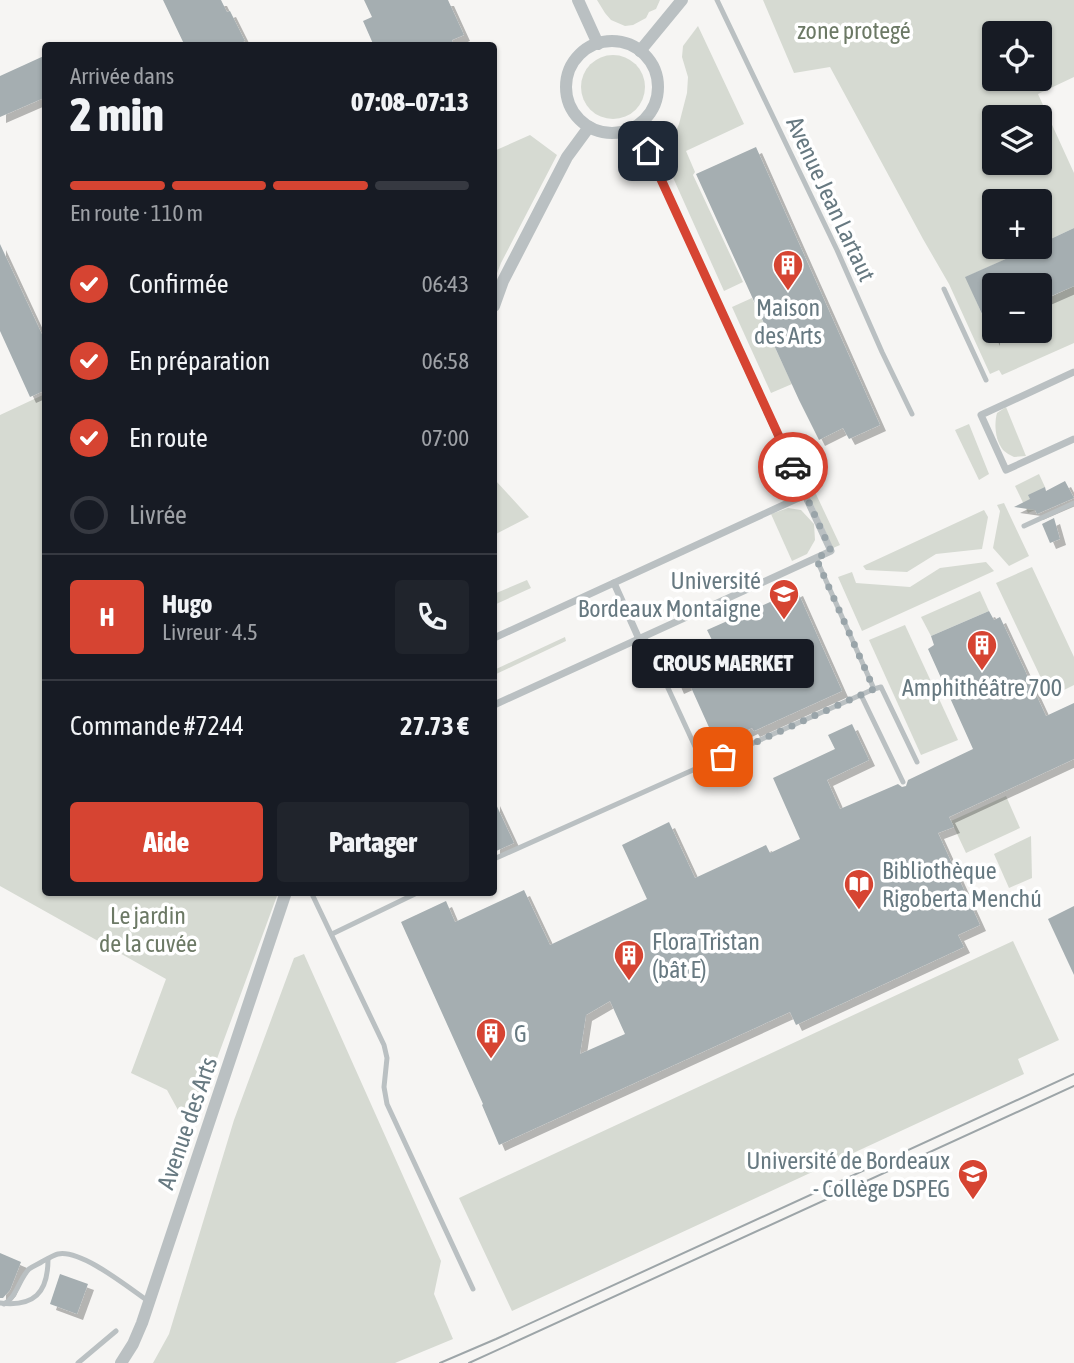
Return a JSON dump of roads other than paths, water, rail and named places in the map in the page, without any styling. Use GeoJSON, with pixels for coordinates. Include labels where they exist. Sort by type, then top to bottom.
{"type":"FeatureCollection","features":[{"type":"Feature","properties":{"kind":"street"},"geometry":{"type":"LineString","coordinates":[[578,0],[598,44]]}},
{"type":"Feature","properties":{"kind":"street"},"geometry":{"type":"LineString","coordinates":[[640,51],[682,0]]}},
{"type":"Feature","properties":{"kind":"street"},"geometry":{"type":"LineString","coordinates":[[613,41],[640,51],[657,76],[658,91],[654,106],[646,118],[634,128],[620,133],[604,133],[589,127],[571,108],[567,96],[566,82],[577,58],[586,49],[613,41]]}},
{"type":"Feature","properties":{"kind":"street"},"geometry":{"type":"LineString","coordinates":[[497,298],[567,157],[589,127]]}},
{"type":"Feature","properties":{"kind":"street"},"geometry":{"type":"LineString","coordinates":[[497,704],[831,551],[648,151],[634,128]]}},
{"type":"Feature","properties":{"kind":"street"},"geometry":{"type":"LineString","coordinates":[[1074,372],[981,415],[1006,470],[1074,439]]}},
{"type":"Feature","properties":{"kind":"street"},"geometry":{"type":"LineString","coordinates":[[497,637],[805,495]]}},
{"type":"Feature","properties":{"kind":"street"},"geometry":{"type":"LineString","coordinates":[[614,583],[641,637]]}},
{"type":"Feature","properties":{"kind":"street","name":"Avenue des Arts"},"geometry":{"type":"LineString","coordinates":[[121,1363],[142,1323],[285,896]]}},
{"type":"Feature","properties":{"kind":"lane","name":"Avenue Jean Lartaut"},"geometry":{"type":"LineString","coordinates":[[717,0],[831,237],[912,414]]}},
{"type":"Feature","properties":{"kind":"lane"},"geometry":{"type":"LineString","coordinates":[[944,289],[986,380]]}},
{"type":"Feature","properties":{"kind":"lane"},"geometry":{"type":"LineString","coordinates":[[1024,526],[1074,503]]}},
{"type":"Feature","properties":{"kind":"lane"},"geometry":{"type":"LineString","coordinates":[[816,558],[874,689]]}},
{"type":"Feature","properties":{"kind":"lane"},"geometry":{"type":"LineString","coordinates":[[641,637],[705,766]]}},
{"type":"Feature","properties":{"kind":"lane"},"geometry":{"type":"LineString","coordinates":[[497,858],[881,687],[917,762]]}},
{"type":"Feature","properties":{"kind":"lane"},"geometry":{"type":"LineString","coordinates":[[861,695],[902,782]]}},
{"type":"Feature","properties":{"kind":"lane"},"geometry":{"type":"LineString","coordinates":[[314,896],[384,1045],[387,1058],[384,1087],[387,1104],[473,1289]]}},
{"type":"Feature","properties":{"kind":"lane"},"geometry":{"type":"LineString","coordinates":[[332,934],[411,896]]}},
{"type":"Feature","properties":{"kind":"lane"},"geometry":{"type":"LineString","coordinates":[[2,1303],[12,1298],[19,1283],[31,1268],[57,1254],[67,1254],[93,1264],[148,1301]]}},
{"type":"Feature","properties":{"kind":"lane"},"geometry":{"type":"LineString","coordinates":[[2,1303],[15,1304],[36,1297],[47,1281],[48,1259]]}},
{"type":"Feature","properties":{"kind":"lane"},"geometry":{"type":"LineString","coordinates":[[78,1363],[116,1331]]}},
{"type":"Feature","properties":{"kind":"tram line"},"geometry":{"type":"LineString","coordinates":[[440,1363],[1074,1074]]}},
{"type":"Feature","properties":{"kind":"tram line"},"geometry":{"type":"LineString","coordinates":[[469,1363],[1074,1086]]}},
{"type":"Feature","properties":{"kind":"place","name":"Maison des Arts"},"geometry":{"type":"Point","coordinates":[788,292]}},
{"type":"Feature","properties":{"kind":"place","name":"Université Bordeaux Montaigne"},"geometry":{"type":"Point","coordinates":[784,621]}},
{"type":"Feature","properties":{"kind":"place","name":"Amphithéâtre 700"},"geometry":{"type":"Point","coordinates":[982,672]}},
{"type":"Feature","properties":{"kind":"place","name":"CROUS MAERKET"},"geometry":{"type":"Point","coordinates":[723,757]}},
{"type":"Feature","properties":{"kind":"place","name":"Bibliothèque Rigoberta Menchú"},"geometry":{"type":"Point","coordinates":[859,911]}},
{"type":"Feature","properties":{"kind":"place","name":"Flora Tristan (bât E)"},"geometry":{"type":"Point","coordinates":[629,982]}},
{"type":"Feature","properties":{"kind":"place","name":"G"},"geometry":{"type":"Point","coordinates":[491,1060]}},
{"type":"Feature","properties":{"kind":"place","name":"Université de Bordeaux - Collège DSPEG"},"geometry":{"type":"Point","coordinates":[973,1201]}},
{"type":"Feature","properties":{"kind":"park label","name":"zone protegé"},"geometry":{"type":"Point","coordinates":[854,30]}},
{"type":"Feature","properties":{"kind":"park label","name":"Le jardin de la cuvée"},"geometry":{"type":"Point","coordinates":[148,929]}}]}
